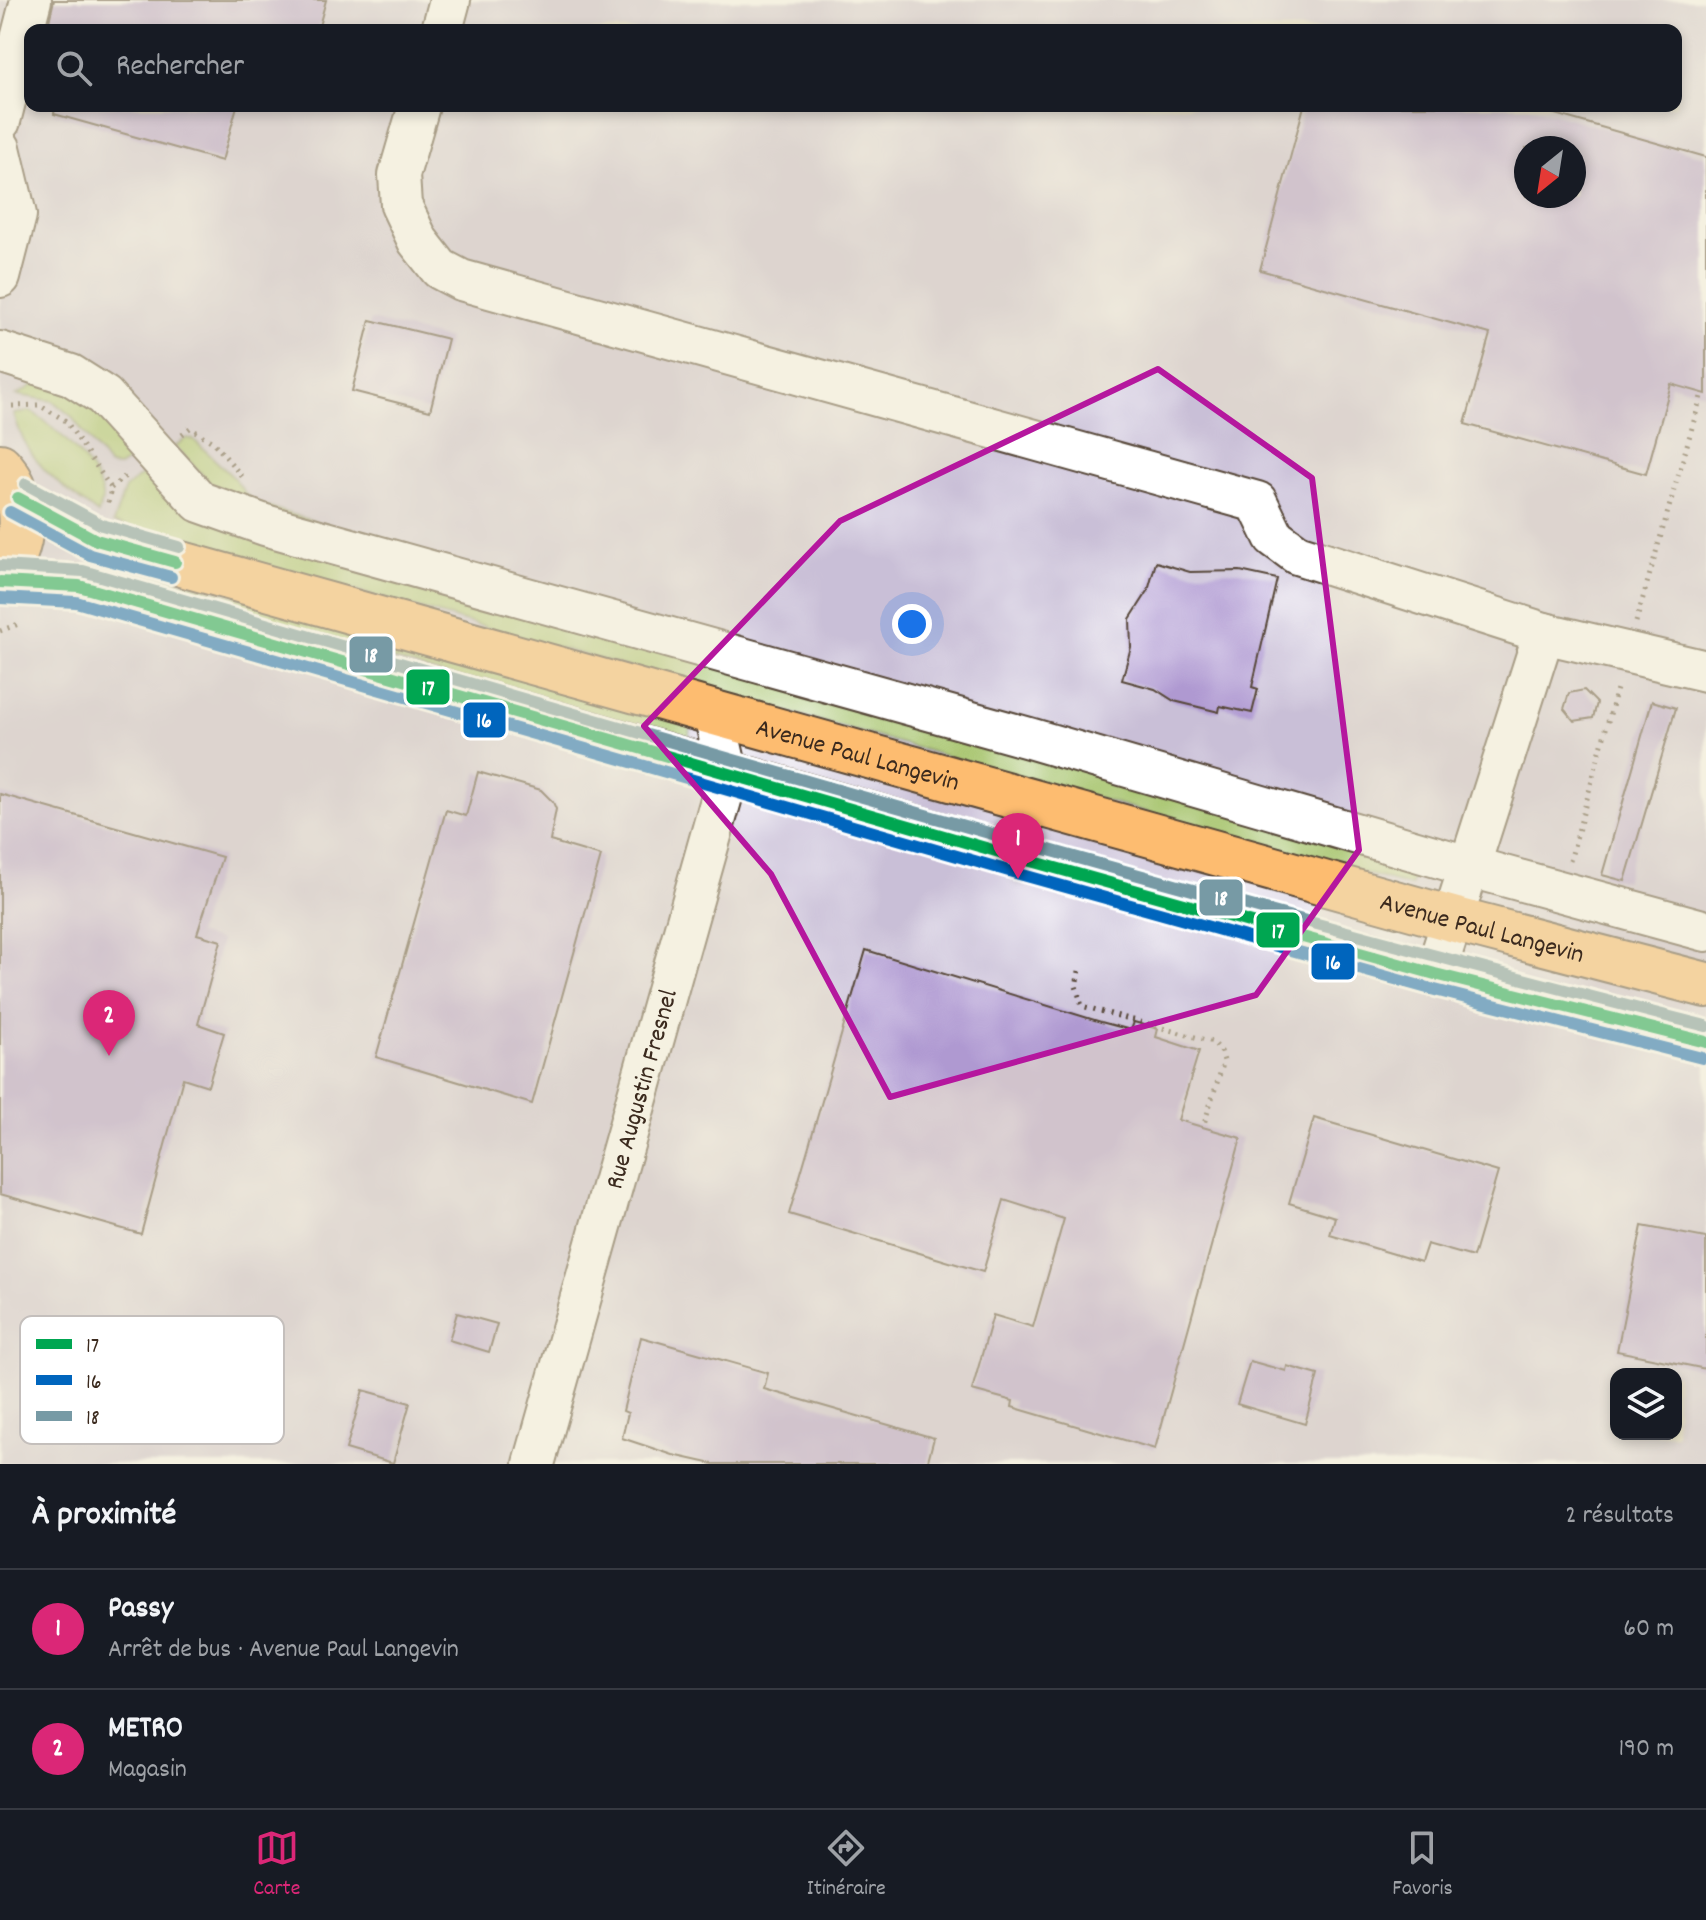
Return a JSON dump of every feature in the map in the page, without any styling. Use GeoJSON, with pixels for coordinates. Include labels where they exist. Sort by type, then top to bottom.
{"type":"FeatureCollection","features":[{"type":"Feature","properties":{"kind":"main road"},"geometry":{"type":"LineString","coordinates":[[9,482],[21,528],[14,557],[0,580],[79,586],[728,775],[1435,974],[1706,1042]]}},
{"type":"Feature","properties":{"kind":"main road","name":"Avenue Paul Langevin"},"geometry":{"type":"LineString","coordinates":[[9,482],[96,540],[1452,919],[1706,985]]}},
{"type":"Feature","properties":{"kind":"street"},"geometry":{"type":"LineString","coordinates":[[25,24],[31,0]]}},
{"type":"Feature","properties":{"kind":"street"},"geometry":{"type":"LineString","coordinates":[[444,24],[450,0]]}},
{"type":"Feature","properties":{"kind":"street"},"geometry":{"type":"LineString","coordinates":[[0,121],[24,27]]}},
{"type":"Feature","properties":{"kind":"street"},"geometry":{"type":"LineString","coordinates":[[417,112],[399,175],[401,205],[418,241],[440,269],[461,280],[1257,502],[1274,537],[1297,554],[1544,633],[1706,671]]}},
{"type":"Feature","properties":{"kind":"street"},"geometry":{"type":"LineString","coordinates":[[0,148],[16,215],[0,277]]}},
{"type":"Feature","properties":{"kind":"street"},"geometry":{"type":"LineString","coordinates":[[4,371],[71,375],[104,396],[200,502],[265,525],[1706,931]]}},
{"type":"Feature","properties":{"kind":"street"},"geometry":{"type":"LineString","coordinates":[[1435,974],[1544,633]]}},
{"type":"Feature","properties":{"kind":"street","name":"Rue Augustin Fresnel"},"geometry":{"type":"LineString","coordinates":[[534,1464],[728,775],[714,714]]}},
{"type":"Feature","properties":{"kind":"path"},"geometry":{"type":"LineString","coordinates":[[4,371],[39,405],[66,421],[111,488],[107,509]]}},
{"type":"Feature","properties":{"kind":"path"},"geometry":{"type":"LineString","coordinates":[[1079,971],[1076,986],[1082,1006],[1213,1042],[1221,1051],[1224,1061],[1203,1127]]}},
{"type":"Feature","properties":{"kind":"highlighted area"},"geometry":{"type":"Polygon","coordinates":[[[1158,369],[1312,478],[1359,850],[1256,995],[890,1097],[771,874],[644,726],[840,521],[1158,369]]]}},
{"type":"Feature","properties":{"kind":"shaded area"},"geometry":{"type":"Polygon","coordinates":[[[0,0],[1706,0],[1706,1464],[0,1464],[0,0]]]}},
{"type":"Feature","properties":{"kind":"green space"},"geometry":{"type":"Polygon","coordinates":[[[35,384],[67,391],[80,399],[103,419],[134,457],[119,467],[109,466],[71,416],[53,401],[17,395],[35,384]]]}},
{"type":"Feature","properties":{"kind":"green space"},"geometry":{"type":"Polygon","coordinates":[[[31,411],[63,437],[92,471],[102,495],[98,514],[46,472],[27,446],[14,414],[31,411]]]}},
{"type":"Feature","properties":{"kind":"green space"},"geometry":{"type":"Polygon","coordinates":[[[187,438],[194,440],[234,478],[250,500],[211,484],[175,446],[187,438]]]}},
{"type":"Feature","properties":{"kind":"green space"},"geometry":{"type":"Polygon","coordinates":[[[149,470],[1409,863],[1415,875],[1410,886],[113,523],[125,488],[149,470]]]}},
{"type":"Feature","properties":{"kind":"green space"},"geometry":{"type":"Polygon","coordinates":[[[97,559],[690,718],[689,748],[94,570],[97,559]]]}},
{"type":"Feature","properties":{"kind":"building"},"geometry":{"type":"Polygon","coordinates":[[[54,0],[326,0],[320,24],[48,24],[54,0]]]}},
{"type":"Feature","properties":{"kind":"building"},"geometry":{"type":"Polygon","coordinates":[[[54,112],[235,112],[222,161],[54,112]]]}},
{"type":"Feature","properties":{"kind":"building"},"geometry":{"type":"Polygon","coordinates":[[[1302,112],[1548,112],[1706,157],[1706,394],[1671,384],[1646,474],[1465,424],[1490,334],[1260,270],[1302,112]]]}},
{"type":"Feature","properties":{"kind":"building"},"geometry":{"type":"Polygon","coordinates":[[[370,320],[448,339],[430,411],[352,391],[370,320]]]}},
{"type":"Feature","properties":{"kind":"building"},"geometry":{"type":"Polygon","coordinates":[[[1156,562],[1190,572],[1240,571],[1277,579],[1252,687],[1258,689],[1252,713],[1220,706],[1219,712],[1174,701],[1155,689],[1122,680],[1131,647],[1130,619],[1148,591],[1156,562]]]}},
{"type":"Feature","properties":{"kind":"building"},"geometry":{"type":"Polygon","coordinates":[[[1584,690],[1597,703],[1593,718],[1574,721],[1564,709],[1569,693],[1584,690]]]}},
{"type":"Feature","properties":{"kind":"building"},"geometry":{"type":"Polygon","coordinates":[[[1652,701],[1676,708],[1625,881],[1602,875],[1652,701]]]}},
{"type":"Feature","properties":{"kind":"building"},"geometry":{"type":"Polygon","coordinates":[[[478,772],[541,790],[556,809],[550,841],[601,856],[532,1104],[376,1057],[446,810],[466,816],[478,772]]]}},
{"type":"Feature","properties":{"kind":"building"},"geometry":{"type":"Polygon","coordinates":[[[0,794],[222,857],[197,934],[221,941],[198,1024],[224,1033],[208,1086],[183,1078],[141,1234],[0,1194],[0,794]]]}},
{"type":"Feature","properties":{"kind":"building"},"geometry":{"type":"Polygon","coordinates":[[[866,950],[1101,1022],[1131,1030],[1134,1022],[1158,1029],[1156,1037],[1199,1051],[1178,1120],[1241,1138],[1155,1449],[1012,1407],[1013,1401],[972,1390],[993,1315],[1033,1327],[1064,1219],[1004,1200],[983,1272],[789,1214],[866,950]]]}},
{"type":"Feature","properties":{"kind":"building"},"geometry":{"type":"Polygon","coordinates":[[[1314,1118],[1498,1172],[1473,1257],[1427,1244],[1421,1262],[1330,1235],[1335,1217],[1289,1203],[1314,1118]]]}},
{"type":"Feature","properties":{"kind":"building"},"geometry":{"type":"Polygon","coordinates":[[[1642,1226],[1706,1238],[1706,1369],[1617,1351],[1642,1226]]]}},
{"type":"Feature","properties":{"kind":"building"},"geometry":{"type":"Polygon","coordinates":[[[457,1313],[497,1324],[489,1352],[449,1340],[457,1313]]]}},
{"type":"Feature","properties":{"kind":"building"},"geometry":{"type":"Polygon","coordinates":[[[641,1337],[768,1373],[764,1389],[934,1438],[927,1464],[713,1464],[622,1438],[628,1413],[623,1411],[641,1337]]]}},
{"type":"Feature","properties":{"kind":"building"},"geometry":{"type":"Polygon","coordinates":[[[1250,1361],[1286,1371],[1287,1366],[1318,1375],[1305,1424],[1237,1404],[1250,1361]]]}},
{"type":"Feature","properties":{"kind":"building"},"geometry":{"type":"Polygon","coordinates":[[[363,1390],[410,1403],[393,1463],[346,1449],[363,1390]]]}},
{"type":"Feature","properties":{"kind":"transit line","name":"18"},"geometry":{"type":"LineString","coordinates":[[26,484],[102,525],[179,547]]}},
{"type":"Feature","properties":{"kind":"transit line","name":"17"},"geometry":{"type":"LineString","coordinates":[[18,498],[96,540],[175,562]]}},
{"type":"Feature","properties":{"kind":"transit line","name":"16"},"geometry":{"type":"LineString","coordinates":[[10,512],[90,555],[171,577]]}},
{"type":"Feature","properties":{"kind":"transit line","name":"18"},"geometry":{"type":"LineString","coordinates":[[1,566],[83,571],[1095,863],[1706,1026]]}},
{"type":"Feature","properties":{"kind":"transit line","name":"17"},"geometry":{"type":"LineString","coordinates":[[0,582],[79,586],[1027,860],[1435,974],[1706,1042]]}},
{"type":"Feature","properties":{"kind":"transit line","name":"16"},"geometry":{"type":"LineString","coordinates":[[0,598],[76,602],[1023,875],[1431,989],[1702,1058]]}},
{"type":"Feature","properties":{"kind":"place","name":"Passy"},"geometry":{"type":"Point","coordinates":[1018,879]}},
{"type":"Feature","properties":{"kind":"place","name":"METRO"},"geometry":{"type":"Point","coordinates":[109,1056]}}]}
